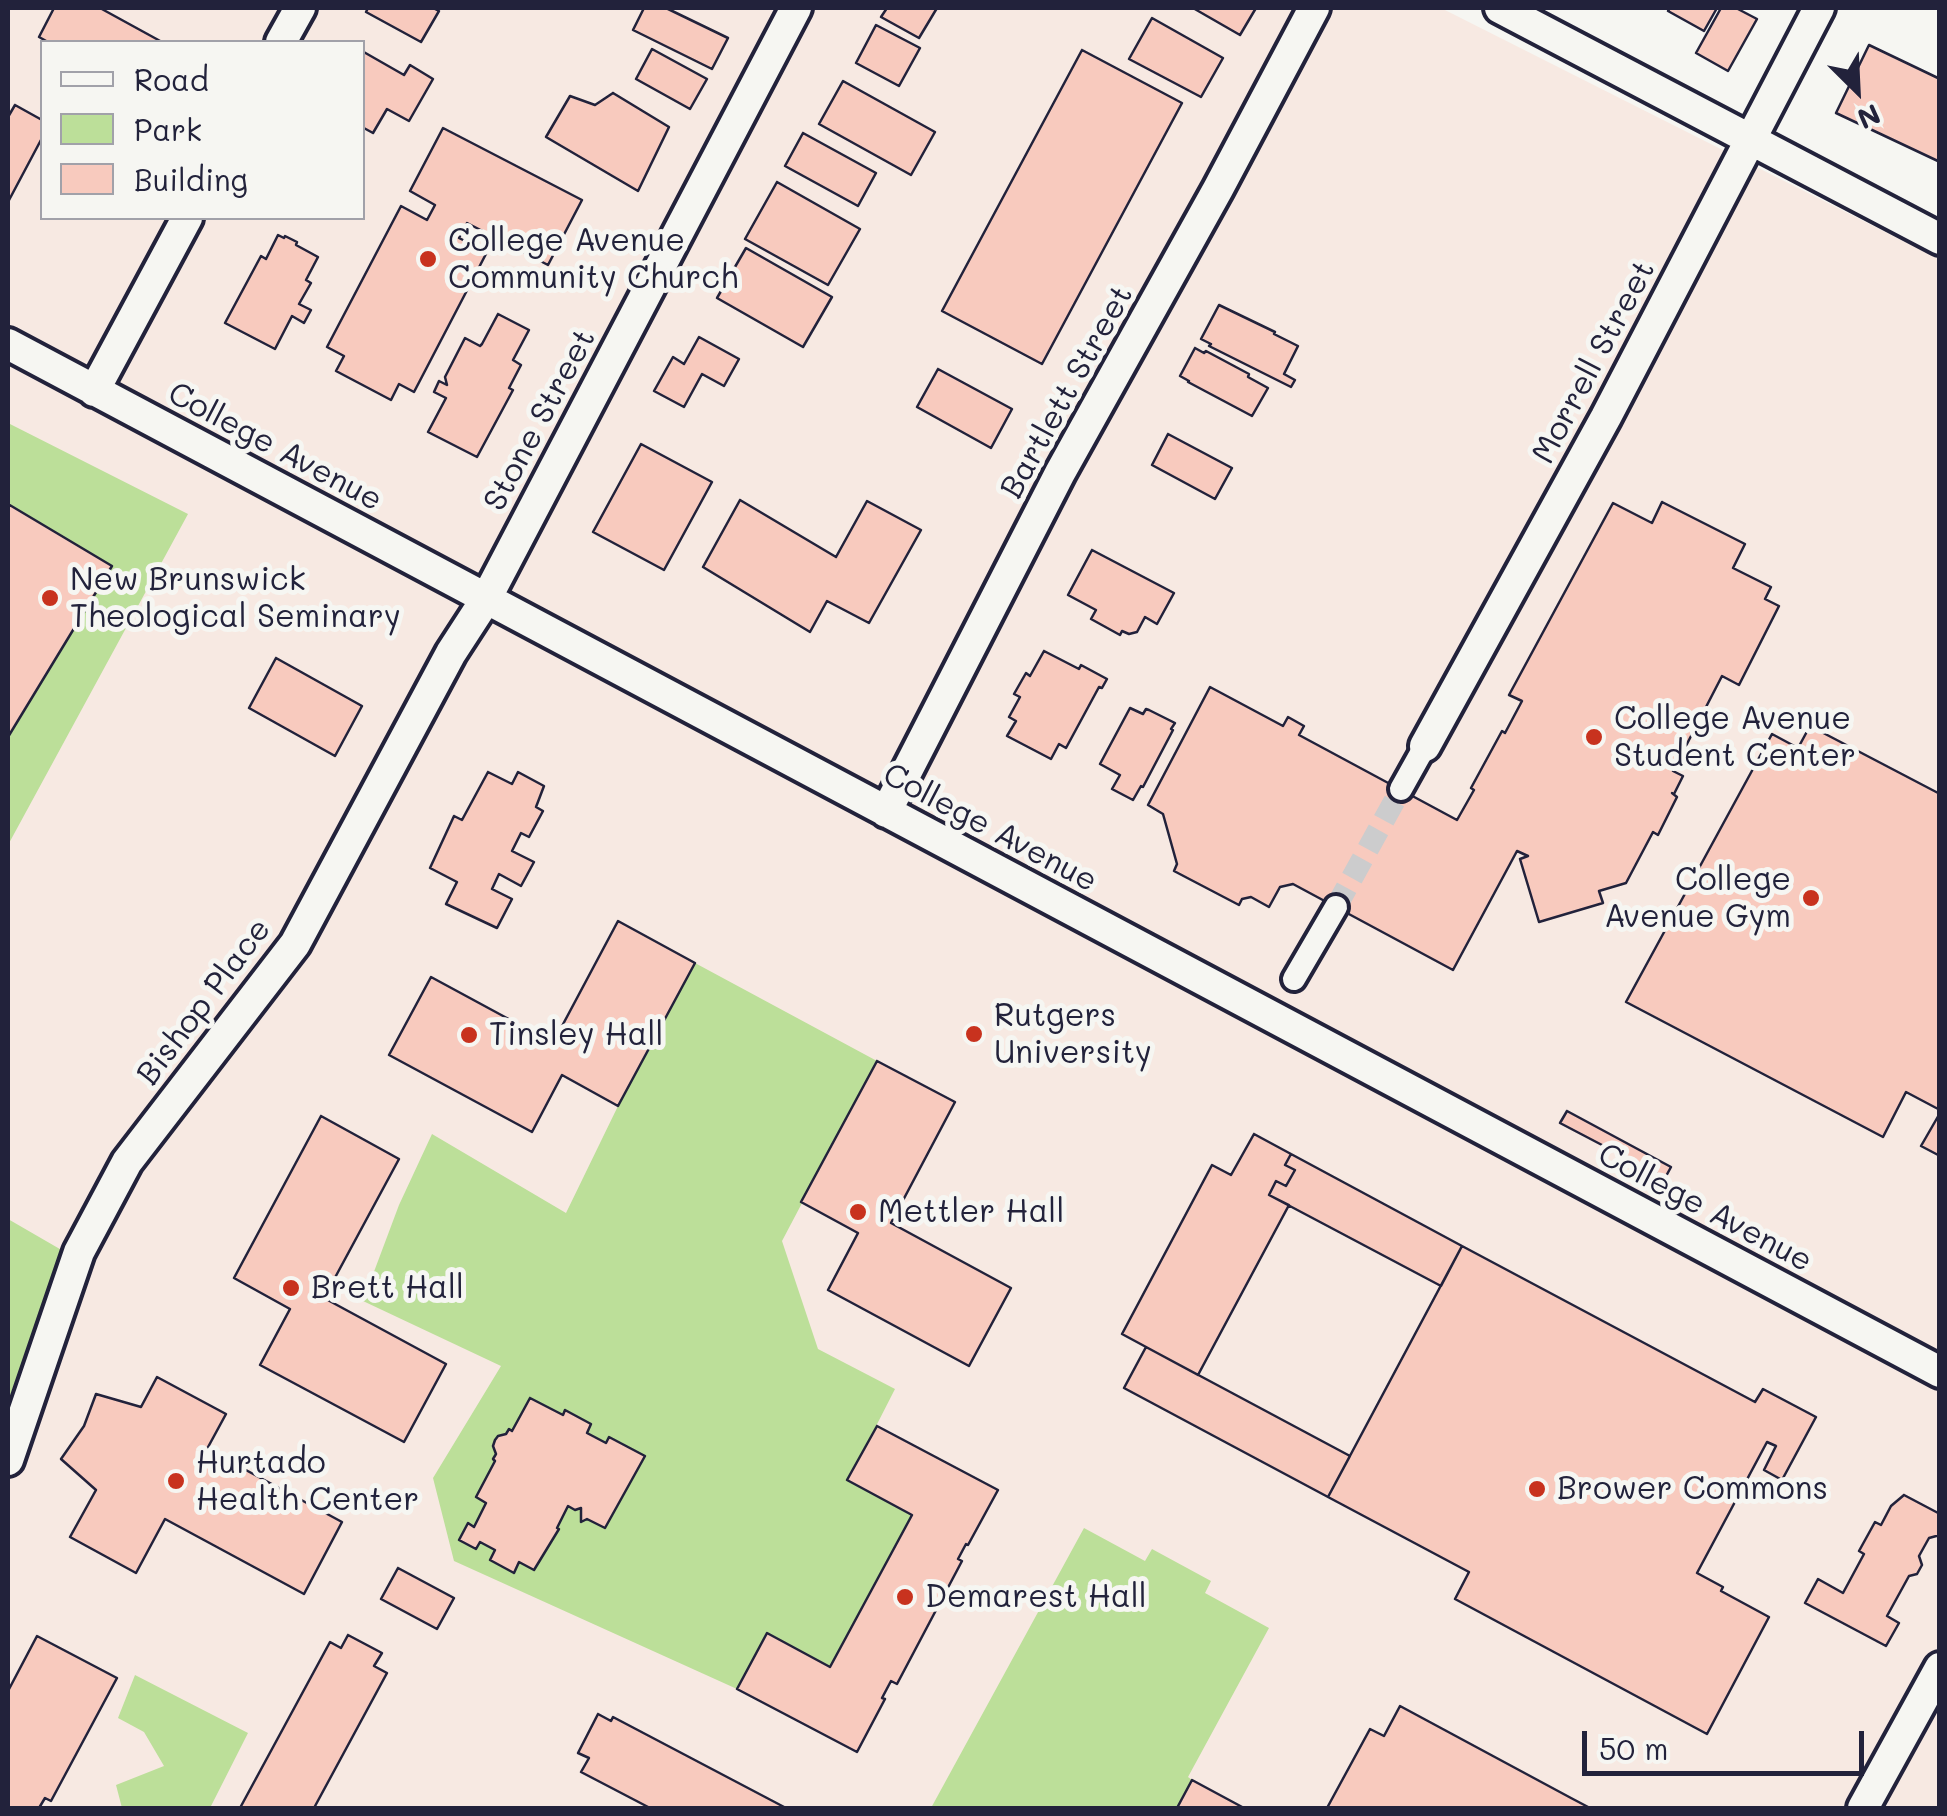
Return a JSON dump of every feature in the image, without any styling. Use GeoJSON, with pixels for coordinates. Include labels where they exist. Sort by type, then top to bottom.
{"type":"FeatureCollection","features":[{"type":"Feature","properties":{"kind":"street"},"geometry":{"type":"LineString","coordinates":[[282,40],[300,8]]}},
{"type":"Feature","properties":{"kind":"street","name":"Stone Street"},"geometry":{"type":"LineString","coordinates":[[486,599],[796,8]]}},
{"type":"Feature","properties":{"kind":"street","name":"Bartlett Street"},"geometry":{"type":"LineString","coordinates":[[886,812],[1060,473],[1314,8]]}},
{"type":"Feature","properties":{"kind":"street"},"geometry":{"type":"LineString","coordinates":[[1500,8],[1940,239]]}},
{"type":"Feature","properties":{"kind":"street","name":"Morrell Street"},"geometry":{"type":"LineString","coordinates":[[1426,746],[1606,417],[1820,8]]}},
{"type":"Feature","properties":{"kind":"street"},"geometry":{"type":"LineString","coordinates":[[94,391],[185,220]]}},
{"type":"Feature","properties":{"kind":"street","name":"College Avenue"},"geometry":{"type":"LineString","coordinates":[[8,344],[1940,1372]]}},
{"type":"Feature","properties":{"kind":"street","name":"Bishop Place"},"geometry":{"type":"LineString","coordinates":[[8,1460],[80,1252],[127,1162],[295,944],[451,653],[486,599]]}},
{"type":"Feature","properties":{"kind":"street"},"geometry":{"type":"LineString","coordinates":[[1401,789],[1426,746]]}},
{"type":"Feature","properties":{"kind":"street"},"geometry":{"type":"LineString","coordinates":[[1294,978],[1336,906]]}},
{"type":"Feature","properties":{"kind":"street"},"geometry":{"type":"LineString","coordinates":[[1863,1808],[1940,1668]]}},
{"type":"Feature","properties":{"kind":"shaded area","name":"Rutgers University"},"geometry":{"type":"Polygon","coordinates":[[[8,8],[1441,8],[1939,259],[1939,1808],[8,1808],[8,8]]]}},
{"type":"Feature","properties":{"kind":"green space"},"geometry":{"type":"Polygon","coordinates":[[[8,423],[188,514],[8,845],[8,423]]]}},
{"type":"Feature","properties":{"kind":"green space"},"geometry":{"type":"Polygon","coordinates":[[[695,963],[877,1061],[782,1241],[818,1349],[895,1389],[848,1481],[912,1515],[830,1667],[767,1634],[737,1689],[454,1561],[433,1478],[501,1366],[363,1301],[399,1205],[432,1134],[566,1213],[695,963]]]}},
{"type":"Feature","properties":{"kind":"green space"},"geometry":{"type":"Polygon","coordinates":[[[8,1219],[65,1252],[8,1401],[8,1219]]]}},
{"type":"Feature","properties":{"kind":"green space"},"geometry":{"type":"Polygon","coordinates":[[[1084,1528],[1145,1561],[1152,1549],[1211,1581],[1205,1593],[1269,1628],[1188,1777],[1192,1780],[1177,1808],[931,1808],[1084,1528]]]}},
{"type":"Feature","properties":{"kind":"green space"},"geometry":{"type":"Polygon","coordinates":[[[135,1675],[248,1733],[210,1808],[122,1808],[116,1785],[164,1766],[144,1732],[118,1718],[135,1675]]]}},
{"type":"Feature","properties":{"kind":"building"},"geometry":{"type":"Polygon","coordinates":[[[54,8],[100,8],[158,40],[44,40],[39,37],[54,8]]]}},
{"type":"Feature","properties":{"kind":"building"},"geometry":{"type":"Polygon","coordinates":[[[368,8],[439,11],[421,42],[366,12],[368,8]]]}},
{"type":"Feature","properties":{"kind":"building"},"geometry":{"type":"Polygon","coordinates":[[[644,8],[666,8],[728,38],[712,69],[633,30],[644,8]]]}},
{"type":"Feature","properties":{"kind":"building"},"geometry":{"type":"Polygon","coordinates":[[[887,8],[937,8],[919,38],[881,17],[887,8]]]}},
{"type":"Feature","properties":{"kind":"building"},"geometry":{"type":"Polygon","coordinates":[[[1193,8],[1256,8],[1240,35],[1193,8]]]}},
{"type":"Feature","properties":{"kind":"building"},"geometry":{"type":"Polygon","coordinates":[[[1717,8],[1704,31],[1668,11],[1717,8]]]}},
{"type":"Feature","properties":{"kind":"building"},"geometry":{"type":"Polygon","coordinates":[[[1721,8],[1736,8],[1757,19],[1728,71],[1696,53],[1721,8]]]}},
{"type":"Feature","properties":{"kind":"building"},"geometry":{"type":"Polygon","coordinates":[[[1152,18],[1223,58],[1201,97],[1129,59],[1152,18]]]}},
{"type":"Feature","properties":{"kind":"building"},"geometry":{"type":"Polygon","coordinates":[[[876,25],[920,48],[899,86],[856,63],[876,25]]]}},
{"type":"Feature","properties":{"kind":"building"},"geometry":{"type":"Polygon","coordinates":[[[1869,45],[1940,79],[1940,162],[1836,113],[1869,45]]]}},
{"type":"Feature","properties":{"kind":"building"},"geometry":{"type":"Polygon","coordinates":[[[652,49],[707,79],[690,109],[636,79],[652,49]]]}},
{"type":"Feature","properties":{"kind":"building"},"geometry":{"type":"Polygon","coordinates":[[[1082,50],[1182,103],[1042,364],[942,311],[1082,50]]]}},
{"type":"Feature","properties":{"kind":"building"},"geometry":{"type":"Polygon","coordinates":[[[365,53],[404,75],[410,65],[433,79],[409,121],[387,109],[373,133],[365,129],[365,53]]]}},
{"type":"Feature","properties":{"kind":"building"},"geometry":{"type":"Polygon","coordinates":[[[843,81],[935,132],[911,175],[819,124],[843,81]]]}},
{"type":"Feature","properties":{"kind":"building"},"geometry":{"type":"Polygon","coordinates":[[[613,93],[669,127],[638,191],[546,137],[570,96],[595,105],[613,93]]]}},
{"type":"Feature","properties":{"kind":"building"},"geometry":{"type":"Polygon","coordinates":[[[15,105],[40,119],[40,142],[8,202],[8,117],[15,105]]]}},
{"type":"Feature","properties":{"kind":"building","name":"College Avenue Community Church"},"geometry":{"type":"Polygon","coordinates":[[[443,128],[582,200],[548,265],[467,223],[459,238],[487,252],[414,392],[399,384],[391,400],[336,371],[344,356],[327,347],[401,206],[427,220],[435,205],[410,191],[443,128]]]}},
{"type":"Feature","properties":{"kind":"building"},"geometry":{"type":"Polygon","coordinates":[[[803,133],[876,173],[858,206],[785,166],[803,133]]]}},
{"type":"Feature","properties":{"kind":"building"},"geometry":{"type":"Polygon","coordinates":[[[777,182],[860,229],[828,285],[745,239],[777,182]]]}},
{"type":"Feature","properties":{"kind":"building"},"geometry":{"type":"Polygon","coordinates":[[[278,235],[297,242],[296,245],[318,257],[306,280],[311,283],[299,304],[311,310],[304,323],[292,316],[275,349],[225,323],[261,256],[266,259],[278,235]]]}},
{"type":"Feature","properties":{"kind":"building"},"geometry":{"type":"Polygon","coordinates":[[[746,248],[832,297],[803,347],[717,298],[746,248]]]}},
{"type":"Feature","properties":{"kind":"building"},"geometry":{"type":"Polygon","coordinates":[[[1219,305],[1298,346],[1284,374],[1295,380],[1291,387],[1201,339],[1219,305]]]}},
{"type":"Feature","properties":{"kind":"building"},"geometry":{"type":"Polygon","coordinates":[[[498,314],[529,330],[513,360],[521,365],[509,388],[513,390],[477,457],[428,432],[446,398],[434,392],[439,381],[447,385],[445,377],[465,338],[480,346],[498,314]]]}},
{"type":"Feature","properties":{"kind":"building"},"geometry":{"type":"Polygon","coordinates":[[[699,337],[739,359],[724,386],[702,374],[684,407],[654,391],[673,357],[684,364],[699,337]]]}},
{"type":"Feature","properties":{"kind":"building"},"geometry":{"type":"Polygon","coordinates":[[[1195,348],[1249,374],[1248,377],[1268,388],[1252,416],[1180,376],[1195,348]]]}},
{"type":"Feature","properties":{"kind":"building"},"geometry":{"type":"Polygon","coordinates":[[[938,369],[1012,409],[991,448],[917,407],[938,369]]]}},
{"type":"Feature","properties":{"kind":"building"},"geometry":{"type":"Polygon","coordinates":[[[1168,434],[1232,468],[1215,499],[1152,465],[1168,434]]]}},
{"type":"Feature","properties":{"kind":"building"},"geometry":{"type":"Polygon","coordinates":[[[641,444],[712,482],[664,570],[593,532],[641,444]]]}},
{"type":"Feature","properties":{"kind":"building"},"geometry":{"type":"Polygon","coordinates":[[[740,500],[836,557],[867,501],[921,530],[869,623],[827,601],[810,632],[703,567],[740,500]]]}},
{"type":"Feature","properties":{"kind":"building","name":"College Avenue Student Center"},"geometry":{"type":"Polygon","coordinates":[[[1662,502],[1745,544],[1733,568],[1771,587],[1765,599],[1779,606],[1739,685],[1722,676],[1673,771],[1683,776],[1672,793],[1677,797],[1658,835],[1653,832],[1626,883],[1599,891],[1603,903],[1539,922],[1520,859],[1528,856],[1517,851],[1453,970],[1293,884],[1280,887],[1269,907],[1251,897],[1242,899],[1239,905],[1174,871],[1177,864],[1163,814],[1148,805],[1210,687],[1283,726],[1288,717],[1304,726],[1299,735],[1457,820],[1502,731],[1505,733],[1522,701],[1509,695],[1613,503],[1652,523],[1662,502]]]}},
{"type":"Feature","properties":{"kind":"building","name":"New Brunswick Theological Seminary"},"geometry":{"type":"Polygon","coordinates":[[[8,504],[112,566],[8,737],[8,504]]]}},
{"type":"Feature","properties":{"kind":"building"},"geometry":{"type":"Polygon","coordinates":[[[1092,550],[1174,593],[1157,624],[1145,617],[1137,632],[1122,631],[1120,635],[1091,619],[1096,610],[1068,595],[1092,550]]]}},
{"type":"Feature","properties":{"kind":"building"},"geometry":{"type":"Polygon","coordinates":[[[1044,651],[1107,679],[1066,748],[1059,744],[1051,759],[1007,736],[1016,721],[1009,717],[1020,697],[1014,694],[1044,651]]]}},
{"type":"Feature","properties":{"kind":"building"},"geometry":{"type":"Polygon","coordinates":[[[276,658],[362,706],[335,756],[249,708],[276,658]]]}},
{"type":"Feature","properties":{"kind":"building"},"geometry":{"type":"Polygon","coordinates":[[[1130,708],[1143,714],[1149,710],[1175,723],[1133,800],[1112,789],[1120,775],[1100,764],[1130,708]]]}},
{"type":"Feature","properties":{"kind":"building","name":"College Avenue Gym"},"geometry":{"type":"Polygon","coordinates":[[[1810,726],[1940,794],[1940,1110],[1906,1092],[1883,1137],[1626,1002],[1772,734],[1798,748],[1810,726]]]}},
{"type":"Feature","properties":{"kind":"building"},"geometry":{"type":"Polygon","coordinates":[[[488,772],[512,784],[518,772],[544,786],[536,807],[543,811],[529,837],[521,833],[512,851],[534,862],[521,886],[499,874],[492,889],[512,899],[497,928],[446,904],[457,882],[430,868],[454,816],[462,820],[488,772]]]}},
{"type":"Feature","properties":{"kind":"building","name":"Tinsley Hall"},"geometry":{"type":"Polygon","coordinates":[[[618,921],[695,963],[618,1106],[562,1075],[532,1132],[389,1055],[431,977],[553,1043],[618,921]]]}},
{"type":"Feature","properties":{"kind":"building","name":"Mettler Hall"},"geometry":{"type":"Polygon","coordinates":[[[877,1061],[955,1102],[891,1223],[1011,1288],[969,1366],[828,1290],[858,1233],[801,1202],[877,1061]]]}},
{"type":"Feature","properties":{"kind":"building"},"geometry":{"type":"Polygon","coordinates":[[[1567,1111],[1671,1167],[1665,1178],[1560,1123],[1567,1111]]]}},
{"type":"Feature","properties":{"kind":"building"},"geometry":{"type":"Polygon","coordinates":[[[1940,1113],[1940,1156],[1921,1146],[1940,1113]]]}},
{"type":"Feature","properties":{"kind":"building","name":"Brett Hall"},"geometry":{"type":"Polygon","coordinates":[[[321,1116],[399,1159],[324,1298],[446,1364],[404,1442],[260,1365],[290,1309],[234,1278],[321,1116]]]}},
{"type":"Feature","properties":{"kind":"building"},"geometry":{"type":"Polygon","coordinates":[[[1254,1134],[1291,1154],[1285,1165],[1295,1170],[1286,1186],[1276,1181],[1269,1195],[1289,1205],[1198,1375],[1122,1334],[1212,1165],[1231,1175],[1254,1134]]]}},
{"type":"Feature","properties":{"kind":"building"},"geometry":{"type":"Polygon","coordinates":[[[1291,1154],[1462,1246],[1441,1286],[1269,1195],[1276,1181],[1286,1186],[1295,1170],[1285,1165],[1291,1154]]]}},
{"type":"Feature","properties":{"kind":"building","name":"Brower Commons"},"geometry":{"type":"Polygon","coordinates":[[[1462,1246],[1755,1402],[1763,1389],[1816,1417],[1782,1480],[1764,1470],[1776,1446],[1767,1442],[1697,1573],[1769,1617],[1707,1734],[1455,1599],[1469,1572],[1328,1497],[1462,1246]]]}},
{"type":"Feature","properties":{"kind":"building"},"geometry":{"type":"Polygon","coordinates":[[[1146,1347],[1350,1456],[1328,1497],[1124,1388],[1146,1347]]]}},
{"type":"Feature","properties":{"kind":"building","name":"Hurtado Health Center"},"geometry":{"type":"Polygon","coordinates":[[[157,1377],[226,1414],[207,1449],[342,1522],[304,1594],[165,1519],[136,1573],[70,1537],[96,1490],[61,1459],[84,1426],[96,1394],[141,1407],[157,1377]]]}},
{"type":"Feature","properties":{"kind":"building"},"geometry":{"type":"Polygon","coordinates":[[[530,1398],[591,1424],[587,1433],[606,1443],[609,1437],[645,1456],[605,1528],[587,1519],[581,1522],[581,1508],[568,1506],[534,1570],[519,1562],[514,1573],[490,1560],[495,1550],[480,1542],[476,1549],[459,1540],[468,1523],[474,1527],[486,1503],[476,1497],[495,1461],[495,1440],[509,1429],[512,1431],[530,1398]]]}},
{"type":"Feature","properties":{"kind":"building","name":"Demarest Hall"},"geometry":{"type":"Polygon","coordinates":[[[877,1426],[998,1490],[958,1559],[962,1561],[897,1684],[891,1681],[857,1752],[737,1689],[767,1633],[830,1667],[912,1515],[847,1480],[877,1426]]]}},
{"type":"Feature","properties":{"kind":"building"},"geometry":{"type":"Polygon","coordinates":[[[1904,1495],[1940,1514],[1940,1535],[1929,1538],[1919,1556],[1922,1565],[1917,1574],[1909,1576],[1887,1616],[1899,1623],[1886,1646],[1805,1603],[1818,1579],[1843,1593],[1864,1554],[1859,1551],[1875,1522],[1881,1525],[1891,1506],[1904,1495]]]}},
{"type":"Feature","properties":{"kind":"building"},"geometry":{"type":"Polygon","coordinates":[[[398,1568],[454,1598],[437,1629],[381,1599],[398,1568]]]}},
{"type":"Feature","properties":{"kind":"building"},"geometry":{"type":"Polygon","coordinates":[[[348,1635],[382,1653],[374,1666],[387,1673],[314,1808],[240,1808],[330,1642],[341,1648],[348,1635]]]}},
{"type":"Feature","properties":{"kind":"building"},"geometry":{"type":"Polygon","coordinates":[[[37,1636],[117,1678],[51,1801],[45,1798],[39,1808],[8,1808],[8,1691],[37,1636]]]}},
{"type":"Feature","properties":{"kind":"building"},"geometry":{"type":"Polygon","coordinates":[[[1400,1706],[1590,1808],[1327,1808],[1370,1729],[1384,1736],[1400,1706]]]}},
{"type":"Feature","properties":{"kind":"building"},"geometry":{"type":"Polygon","coordinates":[[[598,1714],[611,1721],[613,1717],[786,1808],[650,1808],[581,1772],[589,1758],[578,1753],[598,1714]]]}},
{"type":"Feature","properties":{"kind":"building"},"geometry":{"type":"Polygon","coordinates":[[[1192,1780],[1244,1808],[1177,1808],[1192,1780]]]}},
{"type":"Feature","properties":{"kind":"tunnel"},"geometry":{"type":"LineString","coordinates":[[1336,907],[1401,789]]}},
{"type":"Feature","properties":{"kind":"place","name":"College Avenue Community Church"},"geometry":{"type":"Point","coordinates":[428,259]}},
{"type":"Feature","properties":{"kind":"place","name":"New Brunswick Theological Seminary"},"geometry":{"type":"Point","coordinates":[50,598]}},
{"type":"Feature","properties":{"kind":"place","name":"College Avenue Student Center"},"geometry":{"type":"Point","coordinates":[1594,737]}},
{"type":"Feature","properties":{"kind":"place","name":"College Avenue Gym"},"geometry":{"type":"Point","coordinates":[1811,898]}},
{"type":"Feature","properties":{"kind":"place","name":"Rutgers University"},"geometry":{"type":"Point","coordinates":[974,1034]}},
{"type":"Feature","properties":{"kind":"place","name":"Tinsley Hall"},"geometry":{"type":"Point","coordinates":[469,1035]}},
{"type":"Feature","properties":{"kind":"place","name":"Mettler Hall"},"geometry":{"type":"Point","coordinates":[858,1212]}},
{"type":"Feature","properties":{"kind":"place","name":"Brett Hall"},"geometry":{"type":"Point","coordinates":[291,1288]}},
{"type":"Feature","properties":{"kind":"place","name":"Hurtado Health Center"},"geometry":{"type":"Point","coordinates":[176,1481]}},
{"type":"Feature","properties":{"kind":"place","name":"Brower Commons"},"geometry":{"type":"Point","coordinates":[1537,1489]}},
{"type":"Feature","properties":{"kind":"place","name":"Demarest Hall"},"geometry":{"type":"Point","coordinates":[905,1597]}}]}
